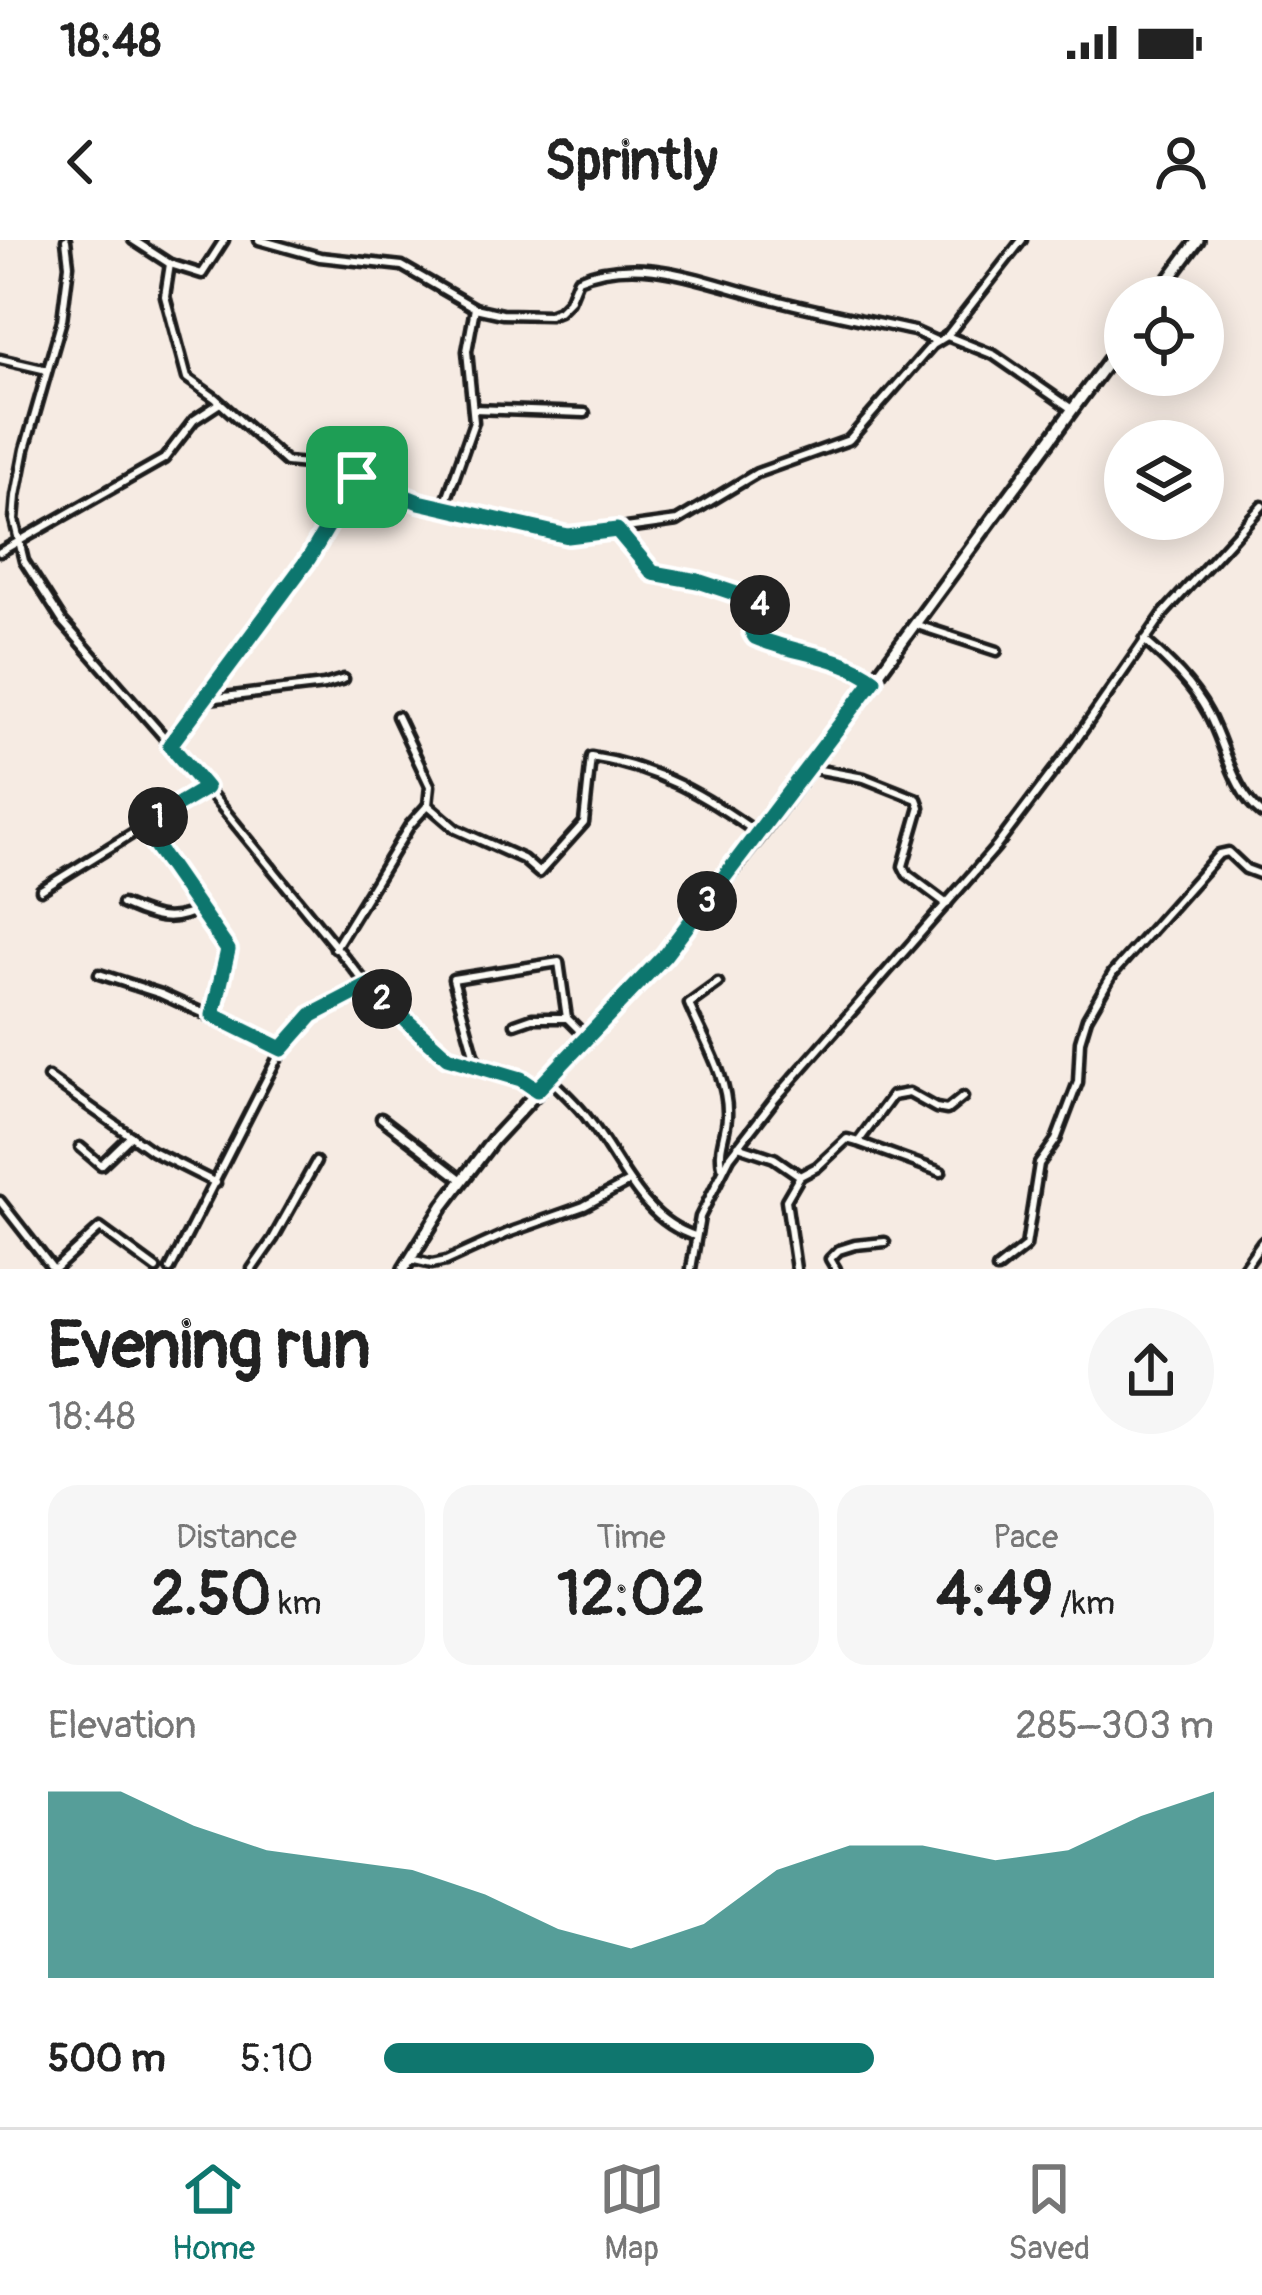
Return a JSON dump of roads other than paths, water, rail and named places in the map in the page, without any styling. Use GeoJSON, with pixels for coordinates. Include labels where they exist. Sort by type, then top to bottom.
{"type":"FeatureCollection","features":[{"type":"Feature","properties":{"kind":"main road"},"geometry":{"type":"LineString","coordinates":[[1171,276],[1198,240]]}},
{"type":"Feature","properties":{"kind":"main road"},"geometry":{"type":"LineString","coordinates":[[407,1264],[462,1180],[537,1090],[665,955],[760,835],[1104,366]]}},
{"type":"Feature","properties":{"kind":"street"},"geometry":{"type":"LineString","coordinates":[[66,240],[67,288],[16,496],[16,541],[25,561],[63,622],[368,986],[447,1057],[521,1079],[537,1090]]}},
{"type":"Feature","properties":{"kind":"street"},"geometry":{"type":"LineString","coordinates":[[134,240],[170,264],[202,274],[224,240]]}},
{"type":"Feature","properties":{"kind":"street"},"geometry":{"type":"LineString","coordinates":[[263,240],[320,257],[402,266],[475,308],[502,314],[548,315],[569,301],[578,279],[620,268],[685,274],[938,342]]}},
{"type":"Feature","properties":{"kind":"street"},"geometry":{"type":"LineString","coordinates":[[170,264],[165,296],[187,378],[286,462],[328,466],[444,508],[568,536],[676,521],[757,473],[849,440],[947,335],[1022,240]]}},
{"type":"Feature","properties":{"kind":"street"},"geometry":{"type":"LineString","coordinates":[[444,508],[468,443],[473,410],[467,351],[475,308]]}},
{"type":"Feature","properties":{"kind":"street"},"geometry":{"type":"LineString","coordinates":[[947,335],[994,355],[1072,409]]}},
{"type":"Feature","properties":{"kind":"street"},"geometry":{"type":"LineString","coordinates":[[0,359],[46,370]]}},
{"type":"Feature","properties":{"kind":"street"},"geometry":{"type":"LineString","coordinates":[[0,552],[164,460],[194,420],[220,403]]}},
{"type":"Feature","properties":{"kind":"street"},"geometry":{"type":"LineString","coordinates":[[473,410],[585,413]]}},
{"type":"Feature","properties":{"kind":"street"},"geometry":{"type":"LineString","coordinates":[[170,745],[309,558],[357,477]]}},
{"type":"Feature","properties":{"kind":"street"},"geometry":{"type":"LineString","coordinates":[[691,1269],[694,1236],[723,1168],[738,1146],[1027,808],[1144,640],[1262,506]]}},
{"type":"Feature","properties":{"kind":"street"},"geometry":{"type":"LineString","coordinates":[[617,530],[653,573],[698,581],[758,601],[755,637],[851,665],[874,680]]}},
{"type":"Feature","properties":{"kind":"street"},"geometry":{"type":"LineString","coordinates":[[914,624],[997,651]]}},
{"type":"Feature","properties":{"kind":"street"},"geometry":{"type":"LineString","coordinates":[[1144,640],[1206,708],[1241,795],[1262,814]]}},
{"type":"Feature","properties":{"kind":"street"},"geometry":{"type":"LineString","coordinates":[[204,699],[344,679]]}},
{"type":"Feature","properties":{"kind":"street"},"geometry":{"type":"LineString","coordinates":[[335,948],[410,824],[428,805],[430,786],[397,716]]}},
{"type":"Feature","properties":{"kind":"street"},"geometry":{"type":"LineString","coordinates":[[428,805],[455,829],[523,859],[539,872],[584,824],[591,757],[629,763],[680,782],[760,835]]}},
{"type":"Feature","properties":{"kind":"street"},"geometry":{"type":"LineString","coordinates":[[809,768],[864,778],[917,799],[920,806],[903,866],[947,904]]}},
{"type":"Feature","properties":{"kind":"street"},"geometry":{"type":"LineString","coordinates":[[40,890],[206,788]]}},
{"type":"Feature","properties":{"kind":"street"},"geometry":{"type":"LineString","coordinates":[[142,826],[228,950],[213,1015]]}},
{"type":"Feature","properties":{"kind":"street"},"geometry":{"type":"LineString","coordinates":[[997,1269],[1026,1246],[1039,1164],[1056,1140],[1078,1082],[1080,1041],[1113,973],[1219,854],[1228,852],[1246,869],[1262,875]]}},
{"type":"Feature","properties":{"kind":"street"},"geometry":{"type":"LineString","coordinates":[[122,904],[162,920],[185,917],[201,908]]}},
{"type":"Feature","properties":{"kind":"street"},"geometry":{"type":"LineString","coordinates":[[478,1068],[453,979],[559,962],[567,1018],[586,1037]]}},
{"type":"Feature","properties":{"kind":"street"},"geometry":{"type":"LineString","coordinates":[[99,974],[213,1015],[282,1049]]}},
{"type":"Feature","properties":{"kind":"street"},"geometry":{"type":"LineString","coordinates":[[718,983],[689,1004],[720,1076],[727,1116],[719,1150],[723,1168]]}},
{"type":"Feature","properties":{"kind":"street"},"geometry":{"type":"LineString","coordinates":[[170,1269],[282,1049],[312,1015],[368,986]]}},
{"type":"Feature","properties":{"kind":"street"},"geometry":{"type":"LineString","coordinates":[[515,1024],[532,1018],[567,1018]]}},
{"type":"Feature","properties":{"kind":"street"},"geometry":{"type":"LineString","coordinates":[[48,1077],[131,1136],[216,1183]]}},
{"type":"Feature","properties":{"kind":"street"},"geometry":{"type":"LineString","coordinates":[[549,1077],[587,1118],[629,1182],[659,1217],[694,1236]]}},
{"type":"Feature","properties":{"kind":"street"},"geometry":{"type":"LineString","coordinates":[[858,1142],[892,1096],[909,1093],[947,1110],[963,1097]]}},
{"type":"Feature","properties":{"kind":"street"},"geometry":{"type":"LineString","coordinates":[[381,1118],[462,1180]]}},
{"type":"Feature","properties":{"kind":"street"},"geometry":{"type":"LineString","coordinates":[[80,1147],[101,1165],[131,1136]]}},
{"type":"Feature","properties":{"kind":"street"},"geometry":{"type":"LineString","coordinates":[[796,1269],[786,1200],[800,1176],[847,1139],[941,1172]]}},
{"type":"Feature","properties":{"kind":"street"},"geometry":{"type":"LineString","coordinates":[[738,1146],[774,1158],[800,1176]]}},
{"type":"Feature","properties":{"kind":"street"},"geometry":{"type":"LineString","coordinates":[[252,1269],[316,1162]]}},
{"type":"Feature","properties":{"kind":"street"},"geometry":{"type":"LineString","coordinates":[[407,1264],[446,1261],[584,1206],[629,1182]]}},
{"type":"Feature","properties":{"kind":"street"},"geometry":{"type":"LineString","coordinates":[[0,1201],[54,1269],[100,1228],[156,1269]]}},
{"type":"Feature","properties":{"kind":"street"},"geometry":{"type":"LineString","coordinates":[[836,1269],[830,1258],[838,1250],[885,1242]]}},
{"type":"Feature","properties":{"kind":"street"},"geometry":{"type":"LineString","coordinates":[[1243,1269],[1262,1242]]}}]}
